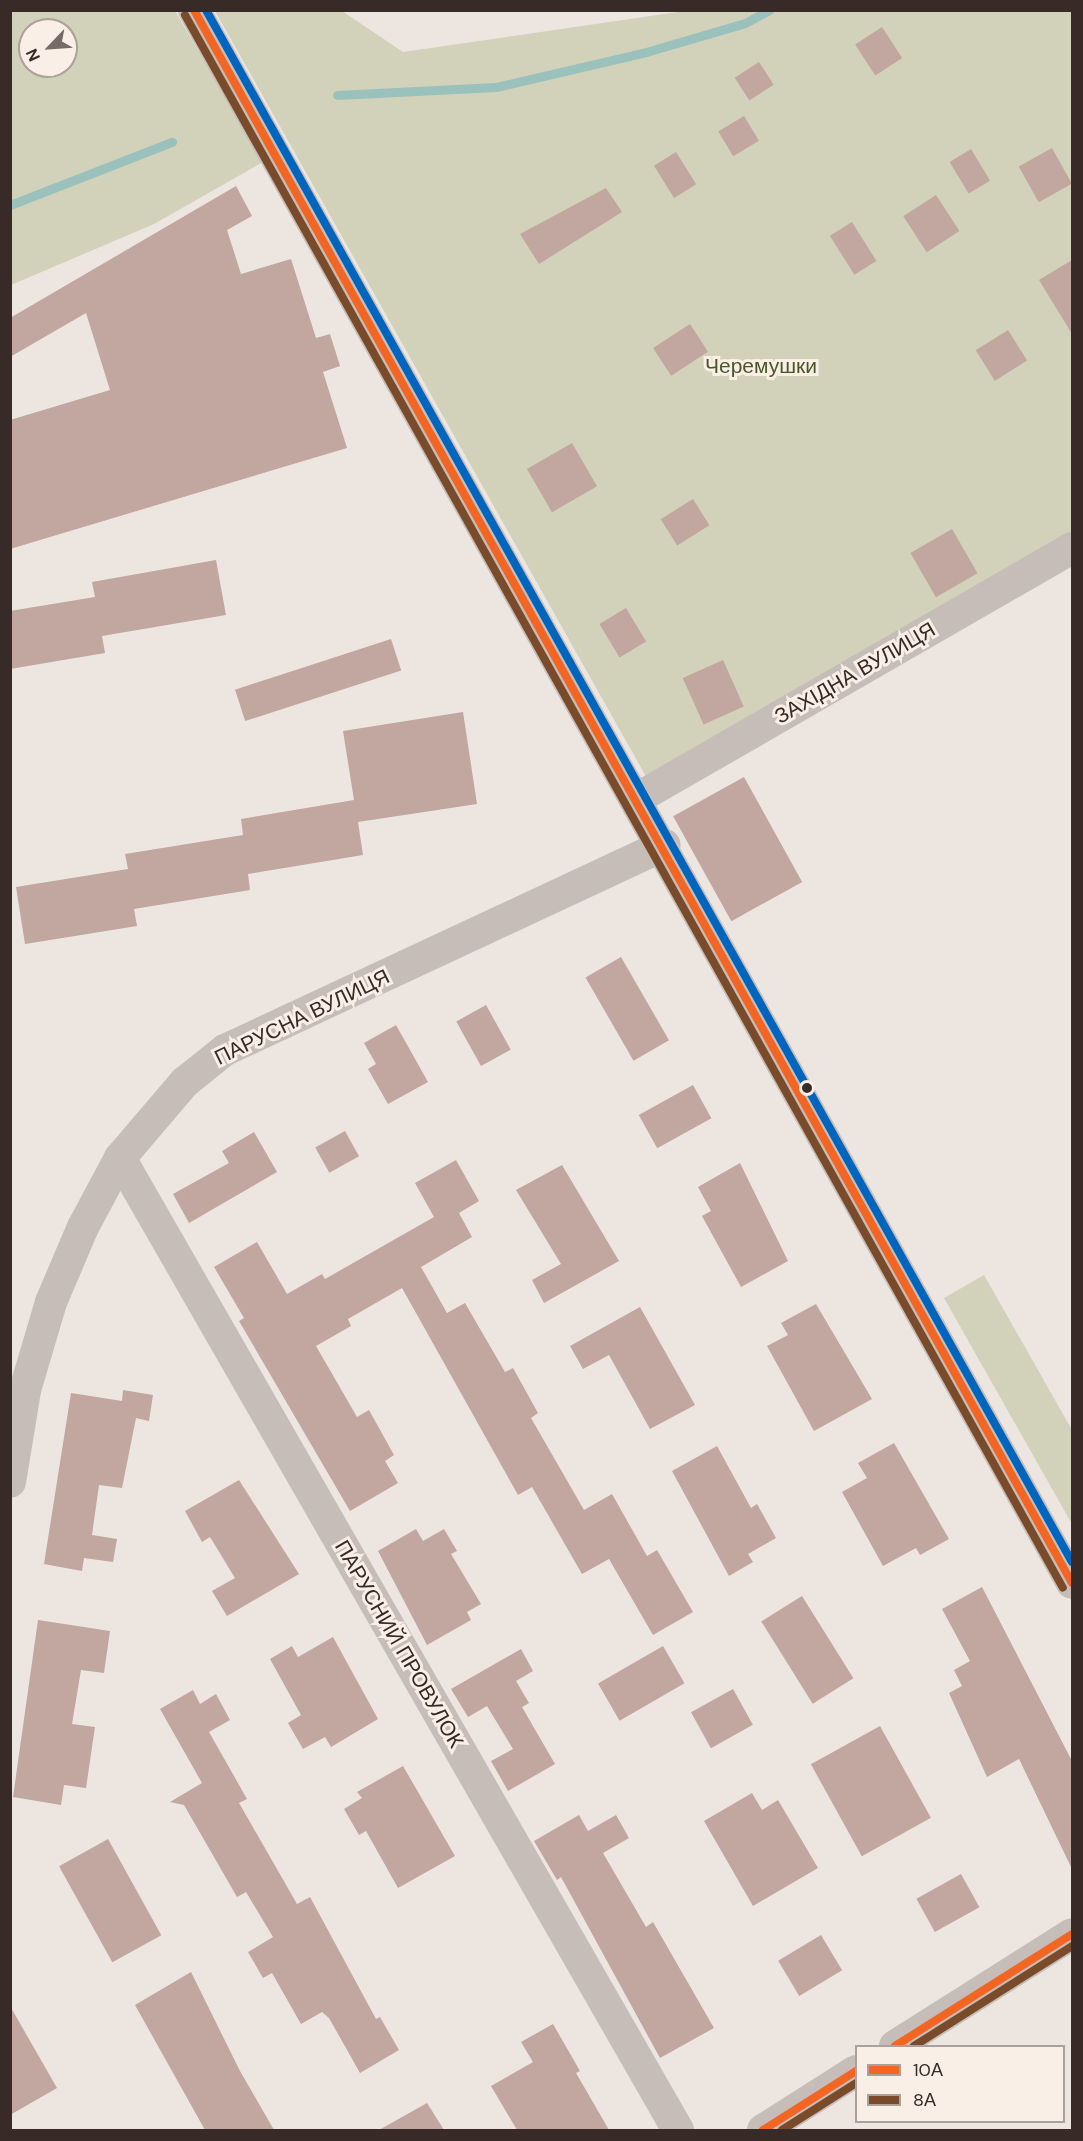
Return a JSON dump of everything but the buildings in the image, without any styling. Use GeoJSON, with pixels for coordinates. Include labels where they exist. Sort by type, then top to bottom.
{"type":"FeatureCollection","features":[{"type":"Feature","properties":{"kind":"street"},"geometry":{"type":"LineString","coordinates":[[194,10],[638,798],[1072,1583]]}},
{"type":"Feature","properties":{"kind":"street","name":"ЗАХІДНА ВУЛИЦЯ"},"geometry":{"type":"LineString","coordinates":[[638,798],[1072,548]]}},
{"type":"Feature","properties":{"kind":"street","name":"ПАРУСНА ВУЛИЦЯ"},"geometry":{"type":"LineString","coordinates":[[10,1482],[25,1390],[51,1302],[120,1158],[152,1115],[225,1050],[664,845]]}},
{"type":"Feature","properties":{"kind":"street","name":"ПАРУСНИЙ ПРОВУЛОК"},"geometry":{"type":"LineString","coordinates":[[120,1158],[678,2130]]}},
{"type":"Feature","properties":{"kind":"street"},"geometry":{"type":"LineString","coordinates":[[897,2045],[1072,1934]]}},
{"type":"Feature","properties":{"kind":"street"},"geometry":{"type":"LineString","coordinates":[[763,2130],[855,2072]]}},
{"type":"Feature","properties":{"kind":"green space"},"geometry":{"type":"Polygon","coordinates":[[[11,11],[175,11],[263,162],[154,224],[11,285],[11,11]]]}},
{"type":"Feature","properties":{"kind":"green space","name":"Черемушки"},"geometry":{"type":"Polygon","coordinates":[[[215,11],[342,11],[403,52],[685,11],[1072,11],[1072,535],[648,780],[215,11]]]}},
{"type":"Feature","properties":{"kind":"green space"},"geometry":{"type":"Polygon","coordinates":[[[984,1275],[1072,1430],[1072,1524],[944,1298],[984,1275]]]}},
{"type":"Feature","properties":{"kind":"waterway"},"geometry":{"type":"LineString","coordinates":[[337,95],[496,87],[646,52],[745,23],[769,10]]}},
{"type":"Feature","properties":{"kind":"waterway"},"geometry":{"type":"LineString","coordinates":[[10,205],[172,142]]}},
{"type":"Feature","properties":{"kind":"transit line","name":"10А"},"geometry":{"type":"LineString","coordinates":[[194,10],[1072,1583]]}},
{"type":"Feature","properties":{"kind":"transit line"},"geometry":{"type":"LineString","coordinates":[[206,10],[1072,1562]]}},
{"type":"Feature","properties":{"kind":"transit line","name":"8А"},"geometry":{"type":"LineString","coordinates":[[185,15],[1063,1588]]}},
{"type":"Feature","properties":{"kind":"transit line","name":"10А"},"geometry":{"type":"LineString","coordinates":[[897,2045],[1072,1934]]}},
{"type":"Feature","properties":{"kind":"transit line","name":"8А"},"geometry":{"type":"LineString","coordinates":[[916,2045],[1072,1946]]}},
{"type":"Feature","properties":{"kind":"transit line","name":"10А"},"geometry":{"type":"LineString","coordinates":[[763,2130],[855,2072]]}},
{"type":"Feature","properties":{"kind":"transit line","name":"8А"},"geometry":{"type":"LineString","coordinates":[[782,2130],[855,2084]]}}]}
